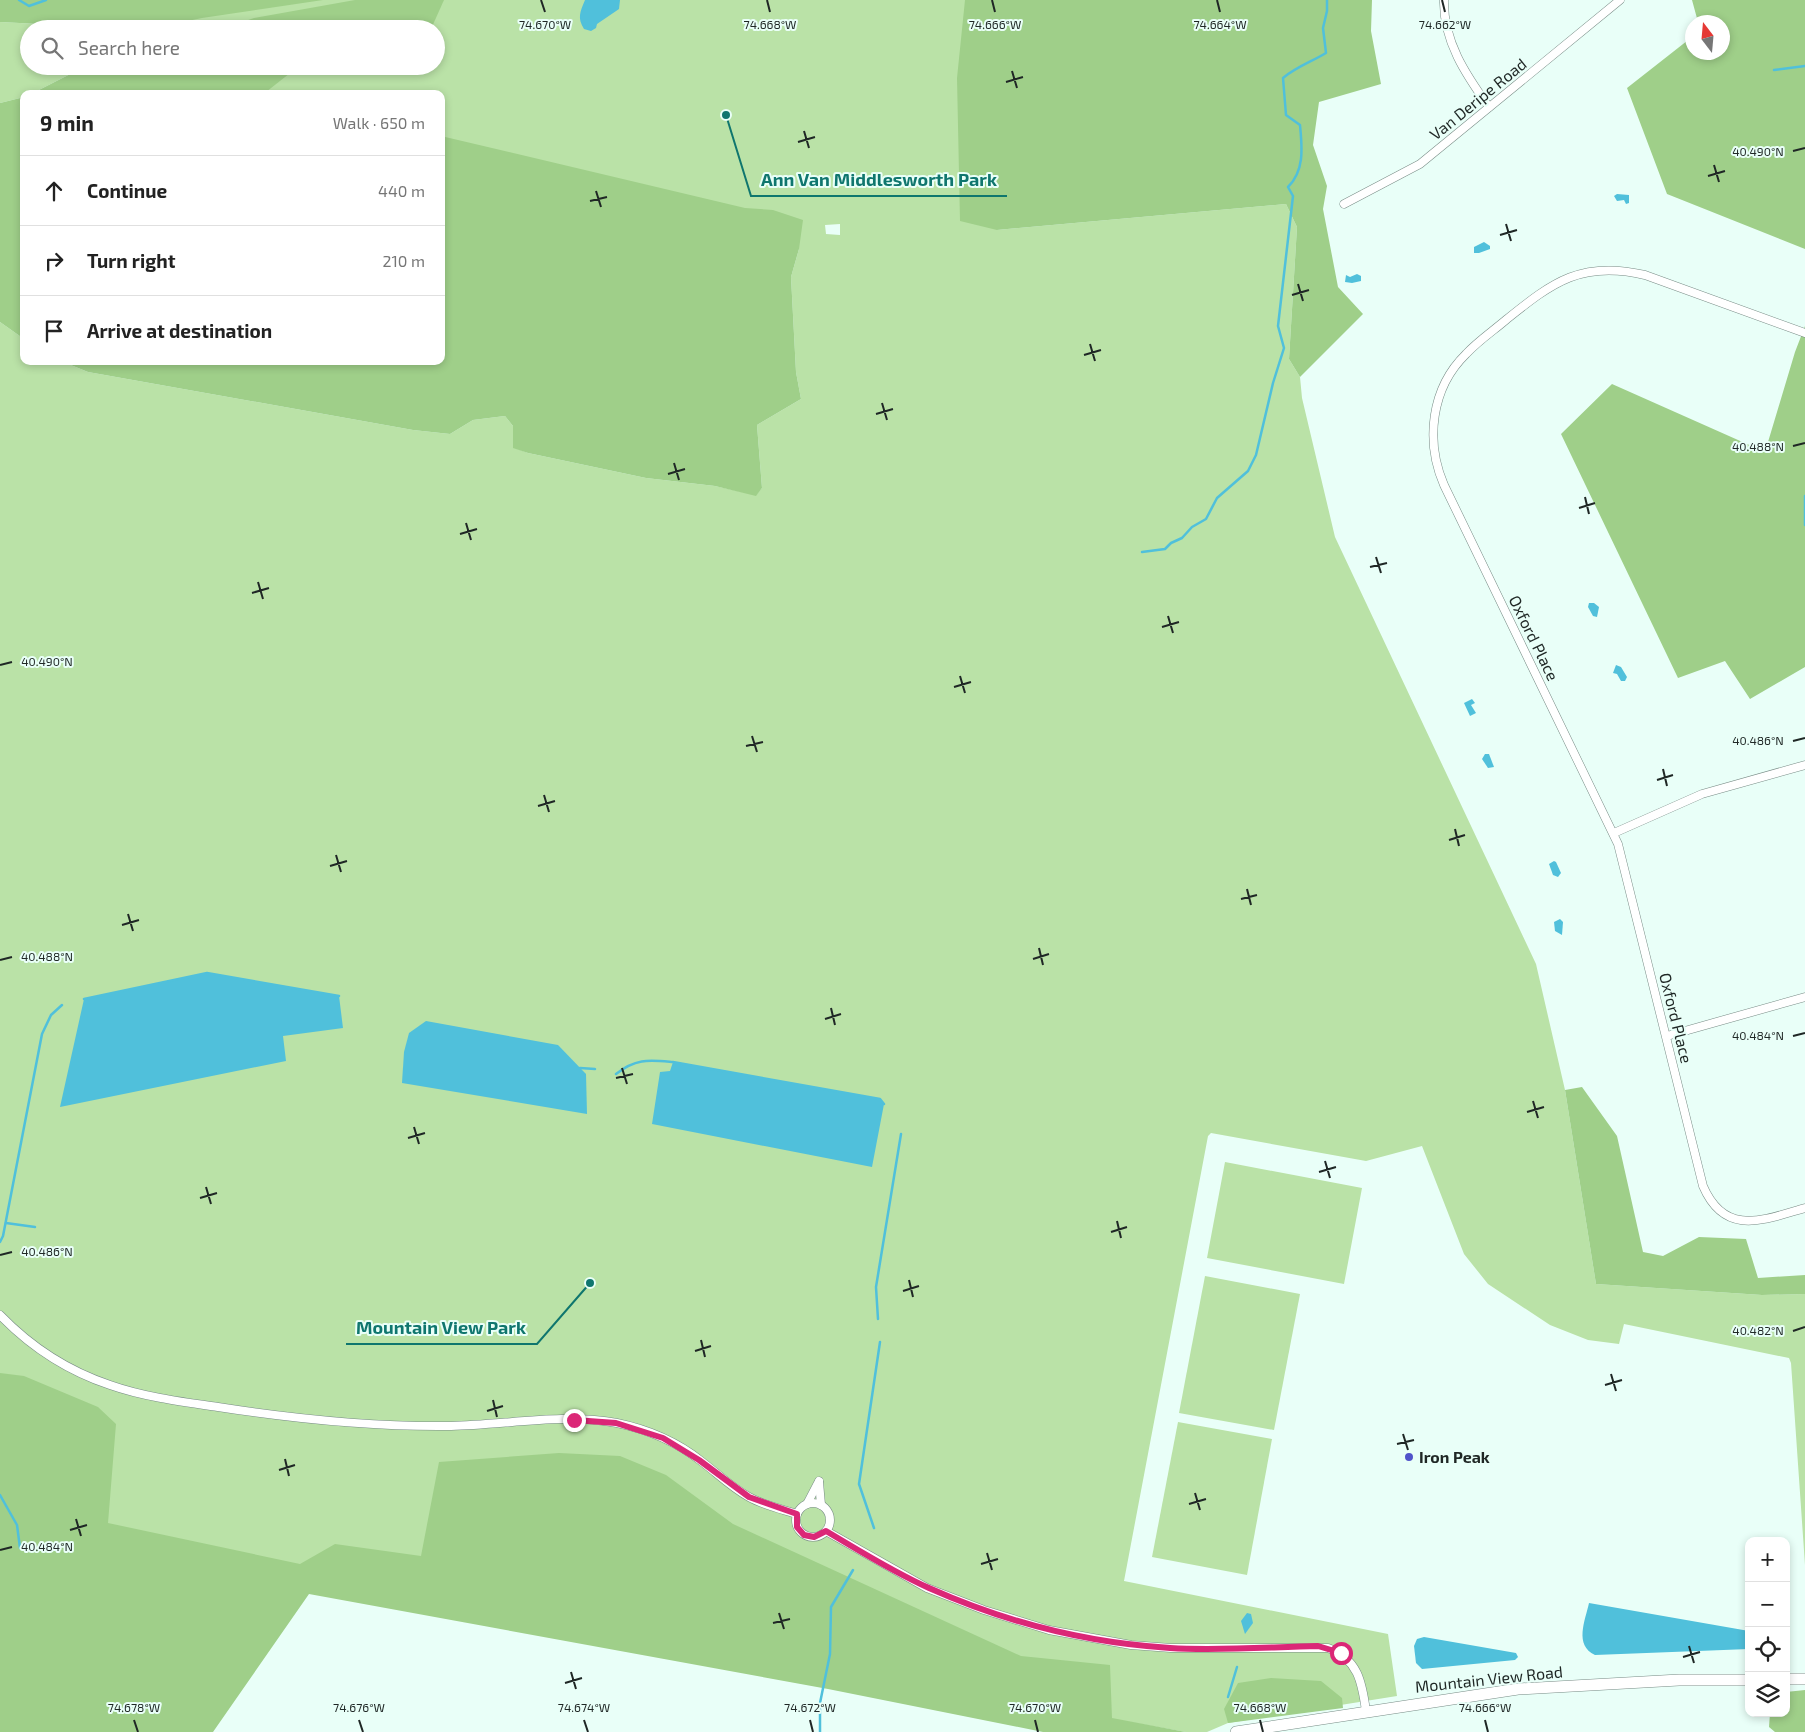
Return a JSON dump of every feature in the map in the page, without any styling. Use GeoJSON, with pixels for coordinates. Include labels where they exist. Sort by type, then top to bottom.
{"type":"FeatureCollection","features":[{"type":"Feature","properties":{"kind":"street"},"geometry":{"type":"LineString","coordinates":[[1444,0],[1446,25],[1454,52],[1489,107]]}},
{"type":"Feature","properties":{"kind":"street","name":"Van Deripe Road"},"geometry":{"type":"LineString","coordinates":[[1344,204],[1413,169],[1620,0]]}},
{"type":"Feature","properties":{"kind":"street","name":"Oxford Place"},"geometry":{"type":"LineString","coordinates":[[1805,333],[1645,275],[1620,270],[1585,272],[1569,277],[1545,289],[1465,354],[1443,388],[1433,424],[1434,448],[1440,475],[1614,833],[1667,1036],[1703,1186],[1715,1206],[1732,1218],[1754,1222],[1805,1208]]}},
{"type":"Feature","properties":{"kind":"street"},"geometry":{"type":"LineString","coordinates":[[1614,833],[1702,794],[1805,765]]}},
{"type":"Feature","properties":{"kind":"street"},"geometry":{"type":"LineString","coordinates":[[1667,1036],[1805,998]]}},
{"type":"Feature","properties":{"kind":"street"},"geometry":{"type":"LineString","coordinates":[[0,1315],[46,1353],[83,1374],[111,1386],[188,1402],[277,1416],[366,1424],[452,1426],[574,1420],[602,1421],[629,1426],[681,1448],[749,1497],[797,1514]]}},
{"type":"Feature","properties":{"kind":"street"},"geometry":{"type":"LineString","coordinates":[[819,1481],[821,1505],[829,1517],[826,1531],[814,1537],[804,1535],[797,1527],[797,1514],[807,1504],[819,1481]]}},
{"type":"Feature","properties":{"kind":"street"},"geometry":{"type":"LineString","coordinates":[[807,1504],[821,1505]]}},
{"type":"Feature","properties":{"kind":"street"},"geometry":{"type":"LineString","coordinates":[[826,1531],[927,1588],[984,1610],[1049,1630],[1114,1642],[1171,1648],[1328,1648],[1341,1653],[1355,1667],[1361,1679],[1366,1711]]}},
{"type":"Feature","properties":{"kind":"street"},"geometry":{"type":"LineString","coordinates":[[1790,1679],[1805,1679]]}},
{"type":"Feature","properties":{"kind":"street","name":"Mountain View Road"},"geometry":{"type":"LineString","coordinates":[[1236,1732],[1518,1689],[1679,1680],[1745,1680]]}},
{"type":"Feature","properties":{"kind":"green space"},"geometry":{"type":"Polygon","coordinates":[[[0,0],[323,0],[192,20],[20,20],[20,23],[0,22],[0,0]]]}},
{"type":"Feature","properties":{"kind":"green space"},"geometry":{"type":"Polygon","coordinates":[[[139,0],[988,0],[997,230],[1286,204],[1297,227],[1289,359],[1300,377],[1302,398],[1335,537],[1536,964],[1565,1090],[1596,1284],[1762,1295],[1805,1294],[1805,1565],[1791,1363],[1789,1358],[1624,1324],[1619,1344],[1588,1340],[1550,1325],[1488,1284],[1464,1254],[1422,1146],[1366,1161],[1211,1133],[1208,1136],[1124,1581],[1388,1634],[1397,1696],[1228,1723],[1207,1732],[1186,1732],[320,1579],[99,1534],[0,1374],[0,322],[20,336],[20,365],[71,365],[88,372],[413,430],[450,434],[473,420],[505,416],[513,426],[513,447],[528,453],[646,478],[715,486],[756,495],[762,488],[757,425],[801,399],[796,372],[791,277],[799,249],[445,138],[445,90],[248,90],[194,75],[445,75],[445,20],[121,20],[139,0]],[[840,224],[825,225],[826,234],[840,235],[840,224]]]}},
{"type":"Feature","properties":{"kind":"green space"},"geometry":{"type":"Polygon","coordinates":[[[355,0],[444,0],[435,20],[248,20],[355,0]]]}},
{"type":"Feature","properties":{"kind":"green space"},"geometry":{"type":"Polygon","coordinates":[[[965,0],[1372,0],[1371,31],[1381,84],[1319,102],[1313,145],[1327,186],[1323,209],[1338,287],[1363,314],[1300,377],[1289,359],[1297,227],[1286,204],[997,230],[960,221],[957,78],[965,0]]]}},
{"type":"Feature","properties":{"kind":"green space"},"geometry":{"type":"Polygon","coordinates":[[[1692,0],[1805,0],[1805,249],[1667,194],[1627,88],[1685,42],[1685,60],[1730,60],[1730,15],[1696,15],[1692,0]]]}},
{"type":"Feature","properties":{"kind":"green space"},"geometry":{"type":"Polygon","coordinates":[[[0,22],[20,23],[20,75],[68,75],[39,90],[20,90],[20,98],[0,103],[0,22]]]}},
{"type":"Feature","properties":{"kind":"green space"},"geometry":{"type":"Polygon","coordinates":[[[68,75],[288,75],[269,90],[39,90],[68,75]]]}},
{"type":"Feature","properties":{"kind":"green space"},"geometry":{"type":"Polygon","coordinates":[[[20,98],[20,336],[0,322],[0,103],[20,98]]]}},
{"type":"Feature","properties":{"kind":"green space"},"geometry":{"type":"Polygon","coordinates":[[[445,137],[745,208],[773,210],[803,220],[799,249],[791,277],[796,372],[801,399],[757,425],[762,488],[756,496],[715,486],[646,478],[528,453],[513,448],[513,426],[505,416],[473,420],[450,434],[413,430],[88,372],[71,365],[445,365],[445,137]]]}},
{"type":"Feature","properties":{"kind":"green space"},"geometry":{"type":"Polygon","coordinates":[[[1805,326],[1805,667],[1750,699],[1725,661],[1678,678],[1561,434],[1612,384],[1765,452],[1795,352],[1805,326]]]}},
{"type":"Feature","properties":{"kind":"green space"},"geometry":{"type":"Polygon","coordinates":[[[1582,1087],[1617,1136],[1643,1252],[1663,1256],[1699,1237],[1746,1239],[1758,1278],[1805,1275],[1805,1294],[1762,1295],[1596,1284],[1565,1090],[1582,1087]]]}},
{"type":"Feature","properties":{"kind":"green space"},"geometry":{"type":"Polygon","coordinates":[[[1225,1162],[1362,1188],[1344,1284],[1207,1258],[1225,1162]]]}},
{"type":"Feature","properties":{"kind":"green space"},"geometry":{"type":"Polygon","coordinates":[[[1205,1276],[1300,1294],[1274,1430],[1179,1413],[1205,1276]]]}},
{"type":"Feature","properties":{"kind":"green space"},"geometry":{"type":"Polygon","coordinates":[[[0,1373],[24,1376],[98,1407],[116,1424],[108,1523],[300,1564],[335,1544],[421,1556],[439,1462],[559,1453],[620,1456],[666,1475],[733,1524],[1021,1656],[1110,1665],[1112,1718],[1186,1732],[1043,1732],[828,1689],[309,1594],[213,1732],[0,1732],[0,1373]]]}},
{"type":"Feature","properties":{"kind":"green space"},"geometry":{"type":"Polygon","coordinates":[[[1178,1422],[1272,1439],[1247,1575],[1152,1557],[1178,1422]]]}},
{"type":"Feature","properties":{"kind":"green space"},"geometry":{"type":"Polygon","coordinates":[[[1271,1678],[1321,1681],[1342,1698],[1343,1708],[1228,1723],[1224,1709],[1238,1683],[1271,1678]]]}},
{"type":"Feature","properties":{"kind":"green space"},"geometry":{"type":"Polygon","coordinates":[[[1805,1690],[1805,1732],[1775,1732],[1769,1727],[1770,1717],[1790,1717],[1790,1692],[1805,1690]]]}},
{"type":"Feature","properties":{"kind":"water"},"geometry":{"type":"Polygon","coordinates":[[[585,0],[620,0],[619,9],[597,24],[596,28],[591,31],[584,29],[580,22],[585,0]]]}},
{"type":"Feature","properties":{"kind":"water"},"geometry":{"type":"Polygon","coordinates":[[[1617,194],[1629,195],[1629,203],[1626,204],[1624,200],[1617,201],[1614,196],[1617,194]]]}},
{"type":"Feature","properties":{"kind":"water"},"geometry":{"type":"Polygon","coordinates":[[[1484,242],[1490,246],[1490,249],[1474,253],[1474,247],[1484,242]]]}},
{"type":"Feature","properties":{"kind":"water"},"geometry":{"type":"Polygon","coordinates":[[[1357,274],[1361,276],[1361,281],[1345,282],[1346,275],[1350,277],[1357,274]]]}},
{"type":"Feature","properties":{"kind":"water"},"geometry":{"type":"Polygon","coordinates":[[[1589,603],[1594,603],[1599,607],[1597,617],[1593,616],[1588,607],[1589,603]]]}},
{"type":"Feature","properties":{"kind":"water"},"geometry":{"type":"Polygon","coordinates":[[[1616,665],[1621,667],[1627,677],[1625,681],[1621,681],[1617,674],[1613,673],[1616,665]]]}},
{"type":"Feature","properties":{"kind":"water"},"geometry":{"type":"Polygon","coordinates":[[[1472,699],[1475,703],[1471,705],[1476,713],[1470,716],[1464,703],[1472,699]]]}},
{"type":"Feature","properties":{"kind":"water"},"geometry":{"type":"Polygon","coordinates":[[[1485,754],[1489,754],[1494,767],[1488,768],[1482,759],[1485,754]]]}},
{"type":"Feature","properties":{"kind":"water"},"geometry":{"type":"Polygon","coordinates":[[[1554,861],[1561,873],[1558,877],[1553,875],[1549,864],[1554,861]]]}},
{"type":"Feature","properties":{"kind":"water"},"geometry":{"type":"Polygon","coordinates":[[[1560,919],[1563,922],[1562,935],[1555,931],[1554,922],[1560,919]]]}},
{"type":"Feature","properties":{"kind":"water"},"geometry":{"type":"Polygon","coordinates":[[[207,973],[339,996],[343,1028],[283,1036],[286,1061],[60,1107],[84,999],[207,973]]]}},
{"type":"Feature","properties":{"kind":"water"},"geometry":{"type":"Polygon","coordinates":[[[426,1021],[558,1045],[586,1074],[587,1114],[402,1083],[404,1052],[409,1033],[426,1021]]]}},
{"type":"Feature","properties":{"kind":"water"},"geometry":{"type":"Polygon","coordinates":[[[673,1062],[880,1099],[884,1104],[872,1167],[652,1124],[660,1072],[670,1071],[673,1062]]]}},
{"type":"Feature","properties":{"kind":"water"},"geometry":{"type":"Polygon","coordinates":[[[1589,1603],[1745,1630],[1745,1649],[1595,1655],[1585,1645],[1583,1639],[1589,1603]]]}},
{"type":"Feature","properties":{"kind":"water"},"geometry":{"type":"Polygon","coordinates":[[[1247,1613],[1251,1614],[1253,1623],[1245,1634],[1241,1621],[1247,1613]]]}},
{"type":"Feature","properties":{"kind":"water"},"geometry":{"type":"Polygon","coordinates":[[[1424,1637],[1516,1653],[1518,1657],[1515,1660],[1422,1669],[1416,1663],[1414,1646],[1417,1639],[1424,1637]]]}},
{"type":"Feature","properties":{"kind":"waterway"},"geometry":{"type":"LineString","coordinates":[[19,0],[29,6],[46,0]]}},
{"type":"Feature","properties":{"kind":"waterway"},"geometry":{"type":"LineString","coordinates":[[1142,552],[1165,549],[1171,543],[1182,538],[1192,527],[1206,519],[1217,498],[1248,471],[1256,455],[1273,383],[1284,348],[1278,326],[1293,196],[1288,187],[1297,173],[1301,158],[1300,125],[1286,115],[1283,78],[1326,53],[1323,28],[1327,11],[1327,0]]}},
{"type":"Feature","properties":{"kind":"waterway"},"geometry":{"type":"LineString","coordinates":[[1774,70],[1805,66]]}},
{"type":"Feature","properties":{"kind":"waterway"},"geometry":{"type":"LineString","coordinates":[[1805,496],[1805,525]]}},
{"type":"Feature","properties":{"kind":"waterway"},"geometry":{"type":"LineString","coordinates":[[84,999],[207,973],[339,996]]}},
{"type":"Feature","properties":{"kind":"waterway"},"geometry":{"type":"LineString","coordinates":[[0,1242],[3,1236],[42,1034],[51,1015],[62,1005]]}},
{"type":"Feature","properties":{"kind":"waterway"},"geometry":{"type":"LineString","coordinates":[[616,1074],[630,1065],[643,1061],[673,1062],[880,1099],[884,1104]]}},
{"type":"Feature","properties":{"kind":"waterway"},"geometry":{"type":"LineString","coordinates":[[580,1068],[595,1069]]}},
{"type":"Feature","properties":{"kind":"waterway"},"geometry":{"type":"LineString","coordinates":[[878,1319],[876,1287],[901,1134]]}},
{"type":"Feature","properties":{"kind":"waterway"},"geometry":{"type":"LineString","coordinates":[[6,1223],[35,1227]]}},
{"type":"Feature","properties":{"kind":"waterway"},"geometry":{"type":"LineString","coordinates":[[874,1528],[859,1484],[880,1342]]}},
{"type":"Feature","properties":{"kind":"waterway"},"geometry":{"type":"LineString","coordinates":[[0,1495],[17,1525],[20,1548]]}},
{"type":"Feature","properties":{"kind":"waterway"},"geometry":{"type":"LineString","coordinates":[[820,1732],[820,1703],[830,1654],[831,1607],[853,1570]]}},
{"type":"Feature","properties":{"kind":"waterway"},"geometry":{"type":"LineString","coordinates":[[1228,1697],[1237,1667]]}},
{"type":"Feature","properties":{"kind":"place","name":"Ann Van Middlesworth Park"},"geometry":{"type":"Point","coordinates":[726,115]}},
{"type":"Feature","properties":{"kind":"place","name":"Mountain View Park"},"geometry":{"type":"Point","coordinates":[590,1283]}},
{"type":"Feature","properties":{"kind":"place","name":"Iron Peak"},"geometry":{"type":"Point","coordinates":[1409,1457]}},
{"type":"Feature","properties":{"kind":"route"},"geometry":{"type":"LineString","coordinates":[[574,1420],[616,1423],[640,1429],[663,1438],[699,1460],[749,1497],[768,1506],[797,1514],[797,1527],[804,1535],[814,1537],[826,1531],[927,1588],[1010,1619],[1049,1630],[1131,1645],[1171,1648],[1318,1646],[1341,1653]]}}]}
